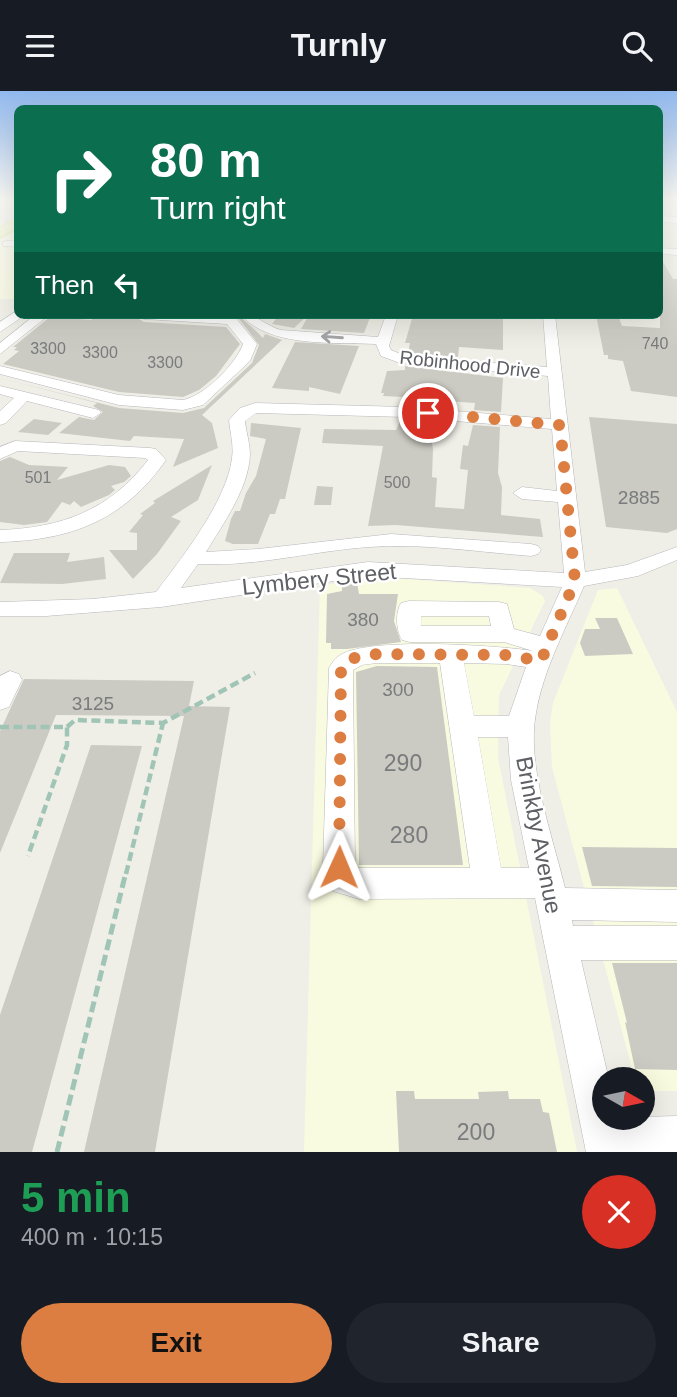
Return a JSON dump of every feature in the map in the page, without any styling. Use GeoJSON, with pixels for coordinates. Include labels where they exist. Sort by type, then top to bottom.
{"type":"FeatureCollection","features":[{"type":"Feature","properties":{"kind":"street"},"geometry":{"type":"LineString","coordinates":[[0,328],[14,317]]}},
{"type":"Feature","properties":{"kind":"street"},"geometry":{"type":"LineString","coordinates":[[0,350],[38,319]]}},
{"type":"Feature","properties":{"kind":"street"},"geometry":{"type":"LineString","coordinates":[[0,370],[119,400],[183,405],[198,403],[245,358],[250,344],[231,320],[214,319]]}},
{"type":"Feature","properties":{"kind":"street"},"geometry":{"type":"LineString","coordinates":[[252,319],[264,330],[280,334],[302,330],[384,341]]}},
{"type":"Feature","properties":{"kind":"street","name":"Robinhood Drive"},"geometry":{"type":"LineString","coordinates":[[391,319],[382,346],[386,353],[410,361],[554,372]]}},
{"type":"Feature","properties":{"kind":"street","name":"Brinkby Avenue"},"geometry":{"type":"LineString","coordinates":[[549,319],[575,581],[529,689],[521,727],[525,780],[604,1143]]}},
{"type":"Feature","properties":{"kind":"street"},"geometry":{"type":"LineString","coordinates":[[412,348],[474,353]]}},
{"type":"Feature","properties":{"kind":"street"},"geometry":{"type":"LineString","coordinates":[[0,390],[93,413]]}},
{"type":"Feature","properties":{"kind":"street"},"geometry":{"type":"LineString","coordinates":[[0,420],[24,396]]}},
{"type":"Feature","properties":{"kind":"street"},"geometry":{"type":"LineString","coordinates":[[161,600],[230,491],[241,456],[237,420],[246,411],[254,408],[406,412],[560,425]]}},
{"type":"Feature","properties":{"kind":"street"},"geometry":{"type":"LineString","coordinates":[[0,454],[15,446],[150,453],[157,460],[133,492],[103,514],[53,532],[0,536]]}},
{"type":"Feature","properties":{"kind":"street"},"geometry":{"type":"LineString","coordinates":[[522,493],[568,497]]}},
{"type":"Feature","properties":{"kind":"street"},"geometry":{"type":"LineString","coordinates":[[190,557],[229,559],[346,543],[387,541],[531,550]]}},
{"type":"Feature","properties":{"kind":"street","name":"Lymbery Street"},"geometry":{"type":"LineString","coordinates":[[0,609],[73,608],[161,600],[368,569],[575,581],[631,571],[677,553]]}},
{"type":"Feature","properties":{"kind":"street"},"geometry":{"type":"LineString","coordinates":[[504,634],[545,654]]}},
{"type":"Feature","properties":{"kind":"street"},"geometry":{"type":"LineString","coordinates":[[545,654],[358,656],[346,661],[341,668],[339,867],[344,880],[359,884],[488,884],[677,906]]}},
{"type":"Feature","properties":{"kind":"street"},"geometry":{"type":"LineString","coordinates":[[451,655],[488,884]]}},
{"type":"Feature","properties":{"kind":"street"},"geometry":{"type":"LineString","coordinates":[[461,726],[521,727]]}},
{"type":"Feature","properties":{"kind":"street"},"geometry":{"type":"LineString","coordinates":[[561,943],[677,943]]}},
{"type":"Feature","properties":{"kind":"lane"},"geometry":{"type":"LineString","coordinates":[[604,1143],[677,1136]]}},
{"type":"Feature","properties":{"kind":"path"},"geometry":{"type":"LineString","coordinates":[[0,727],[67,727],[75,720],[163,723],[255,673]]}},
{"type":"Feature","properties":{"kind":"path"},"geometry":{"type":"LineString","coordinates":[[57,1152],[163,723]]}},
{"type":"Feature","properties":{"kind":"path"},"geometry":{"type":"LineString","coordinates":[[28,856],[67,745],[67,727]]}},
{"type":"Feature","properties":{"kind":"shaded area"},"geometry":{"type":"Polygon","coordinates":[[[0,248],[14,248],[14,299],[0,299],[0,248]]]}},
{"type":"Feature","properties":{"kind":"shaded area"},"geometry":{"type":"Polygon","coordinates":[[[391,578],[530,588],[543,596],[545,601],[499,695],[498,758],[577,1152],[304,1152],[320,585],[391,578]]]}},
{"type":"Feature","properties":{"kind":"shaded area"},"geometry":{"type":"Polygon","coordinates":[[[617,588],[677,712],[677,1091],[655,1091],[655,1067],[632,1067],[552,767],[550,724],[553,703],[598,590],[617,588]]]}},
{"type":"Feature","properties":{"kind":"building"},"geometry":{"type":"Polygon","coordinates":[[[663,262],[673,279],[677,279],[677,397],[631,391],[623,361],[608,359],[608,355],[604,355],[597,319],[619,319],[622,326],[660,328],[660,319],[663,319],[663,262]]]}},
{"type":"Feature","properties":{"kind":"building"},"geometry":{"type":"Polygon","coordinates":[[[48,319],[139,319],[144,322],[226,327],[240,344],[216,376],[199,390],[183,397],[119,392],[3,364],[19,351],[14,350],[17,347],[13,347],[48,319]]]}},
{"type":"Feature","properties":{"kind":"building"},"geometry":{"type":"Polygon","coordinates":[[[239,319],[263,338],[265,334],[282,340],[202,415],[212,423],[218,448],[173,467],[184,439],[134,436],[130,441],[59,433],[79,417],[94,420],[103,412],[93,406],[97,403],[0,378],[119,408],[183,413],[204,408],[252,363],[259,345],[239,319]]]}},
{"type":"Feature","properties":{"kind":"building"},"geometry":{"type":"Polygon","coordinates":[[[276,319],[304,319],[294,328],[272,324],[276,319]]]}},
{"type":"Feature","properties":{"kind":"building"},"geometry":{"type":"Polygon","coordinates":[[[307,319],[369,319],[364,333],[301,329],[307,319]]]}},
{"type":"Feature","properties":{"kind":"building"},"geometry":{"type":"Polygon","coordinates":[[[412,319],[503,319],[503,350],[459,347],[458,357],[408,353],[410,343],[405,343],[412,319]]]}},
{"type":"Feature","properties":{"kind":"building"},"geometry":{"type":"Polygon","coordinates":[[[295,342],[359,346],[340,394],[309,387],[309,391],[272,388],[295,342]]]}},
{"type":"Feature","properties":{"kind":"building"},"geometry":{"type":"Polygon","coordinates":[[[405,366],[503,378],[501,412],[474,410],[475,403],[432,400],[429,406],[402,404],[403,397],[383,396],[384,393],[381,393],[387,371],[405,370],[405,366]]]}},
{"type":"Feature","properties":{"kind":"building"},"geometry":{"type":"Polygon","coordinates":[[[589,417],[677,424],[677,529],[667,533],[606,527],[589,417]]]}},
{"type":"Feature","properties":{"kind":"building"},"geometry":{"type":"Polygon","coordinates":[[[34,419],[62,423],[48,435],[18,432],[34,419]]]}},
{"type":"Feature","properties":{"kind":"building"},"geometry":{"type":"Polygon","coordinates":[[[401,419],[428,421],[428,442],[432,443],[433,449],[432,477],[437,478],[435,507],[464,509],[468,470],[460,469],[463,445],[468,446],[473,425],[500,427],[498,473],[502,487],[501,515],[540,519],[543,537],[396,525],[368,526],[383,446],[322,443],[324,429],[396,430],[401,419]]]}},
{"type":"Feature","properties":{"kind":"building"},"geometry":{"type":"Polygon","coordinates":[[[251,423],[301,428],[285,499],[280,499],[275,514],[270,514],[258,544],[233,544],[225,541],[231,519],[235,511],[240,511],[256,476],[266,439],[250,436],[251,423]]]}},
{"type":"Feature","properties":{"kind":"building"},"geometry":{"type":"Polygon","coordinates":[[[10,457],[29,465],[68,467],[57,480],[109,465],[125,467],[131,476],[124,482],[111,486],[115,490],[109,495],[81,507],[74,501],[70,505],[62,502],[47,522],[24,525],[0,522],[0,461],[10,457]]]}},
{"type":"Feature","properties":{"kind":"building"},"geometry":{"type":"Polygon","coordinates":[[[212,465],[198,500],[171,517],[181,521],[157,554],[133,579],[109,550],[137,550],[137,533],[129,532],[143,515],[140,514],[155,503],[153,501],[212,465]]]}},
{"type":"Feature","properties":{"kind":"building"},"geometry":{"type":"Polygon","coordinates":[[[317,486],[333,487],[331,505],[314,505],[317,486]]]}},
{"type":"Feature","properties":{"kind":"building"},"geometry":{"type":"Polygon","coordinates":[[[14,553],[70,553],[67,562],[104,557],[106,579],[62,584],[0,583],[14,553]]]}},
{"type":"Feature","properties":{"kind":"building"},"geometry":{"type":"Polygon","coordinates":[[[357,582],[359,594],[398,594],[394,621],[401,642],[347,649],[331,649],[331,643],[326,643],[327,594],[342,591],[342,583],[357,582]]]}},
{"type":"Feature","properties":{"kind":"building"},"geometry":{"type":"Polygon","coordinates":[[[595,618],[617,618],[633,654],[585,656],[580,643],[585,629],[600,629],[595,618]]]}},
{"type":"Feature","properties":{"kind":"building"},"geometry":{"type":"Polygon","coordinates":[[[377,666],[437,667],[463,865],[359,865],[356,672],[377,666]]]}},
{"type":"Feature","properties":{"kind":"building"},"geometry":{"type":"Polygon","coordinates":[[[24,679],[194,681],[189,706],[230,707],[155,1152],[84,1152],[184,716],[56,715],[0,853],[0,731],[24,679]]]}},
{"type":"Feature","properties":{"kind":"building"},"geometry":{"type":"Polygon","coordinates":[[[91,745],[142,746],[32,1152],[0,1152],[0,1015],[91,745]]]}},
{"type":"Feature","properties":{"kind":"building"},"geometry":{"type":"Polygon","coordinates":[[[582,847],[677,848],[677,887],[592,886],[582,847]]]}},
{"type":"Feature","properties":{"kind":"building"},"geometry":{"type":"Polygon","coordinates":[[[612,963],[677,963],[677,1070],[635,1067],[625,1022],[627,1023],[612,963]]]}},
{"type":"Feature","properties":{"kind":"building"},"geometry":{"type":"Polygon","coordinates":[[[396,1091],[414,1091],[415,1099],[479,1099],[478,1092],[508,1091],[509,1099],[540,1099],[543,1112],[549,1113],[557,1152],[399,1152],[396,1091]]]}},
{"type":"Feature","properties":{"kind":"route"},"geometry":{"type":"LineString","coordinates":[[339,867],[341,668],[346,661],[358,656],[377,654],[506,655],[541,661],[571,597],[575,581],[560,425],[428,413]]}}]}
